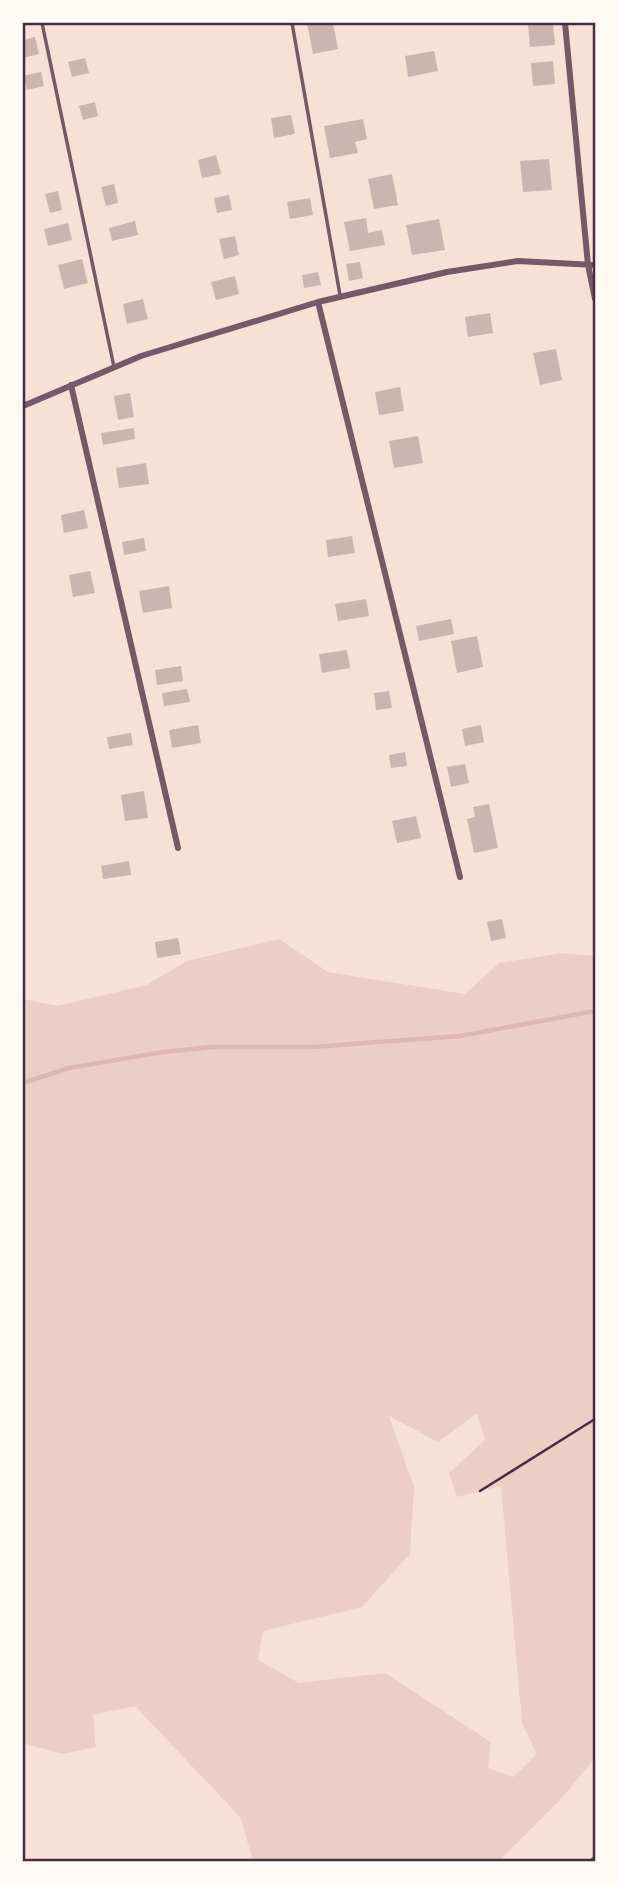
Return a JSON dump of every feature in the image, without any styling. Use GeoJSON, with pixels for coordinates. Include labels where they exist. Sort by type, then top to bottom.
{"type":"FeatureCollection","features":[{"type":"Feature","properties":{"kind":"street"},"geometry":{"type":"LineString","coordinates":[[565,23],[595,299]]}},
{"type":"Feature","properties":{"kind":"street"},"geometry":{"type":"LineString","coordinates":[[23,406],[141,356],[318,302],[447,272],[517,261],[591,265]]}},
{"type":"Feature","properties":{"kind":"street"},"geometry":{"type":"LineString","coordinates":[[318,302],[460,877]]}},
{"type":"Feature","properties":{"kind":"street"},"geometry":{"type":"LineString","coordinates":[[72,385],[178,848]]}},
{"type":"Feature","properties":{"kind":"lane"},"geometry":{"type":"LineString","coordinates":[[42,23],[114,367]]}},
{"type":"Feature","properties":{"kind":"lane"},"geometry":{"type":"LineString","coordinates":[[292,23],[340,297]]}},
{"type":"Feature","properties":{"kind":"path"},"geometry":{"type":"LineString","coordinates":[[480,1490],[595,1419]]}},
{"type":"Feature","properties":{"kind":"shaded area"},"geometry":{"type":"Polygon","coordinates":[[[279,939],[328,972],[465,994],[499,963],[562,953],[595,956],[595,1758],[561,1799],[498,1862],[253,1862],[241,1818],[135,1706],[93,1715],[96,1747],[63,1754],[23,1743],[23,999],[58,1006],[146,985],[187,961],[279,939]],[[477,1413],[438,1442],[389,1416],[414,1487],[410,1554],[362,1607],[263,1631],[258,1660],[299,1683],[385,1673],[491,1742],[488,1768],[513,1777],[537,1754],[522,1723],[501,1486],[457,1497],[449,1473],[485,1440],[477,1413]]]}},
{"type":"Feature","properties":{"kind":"building"},"geometry":{"type":"Polygon","coordinates":[[[307,23],[333,23],[338,49],[313,54],[307,23]]]}},
{"type":"Feature","properties":{"kind":"building"},"geometry":{"type":"Polygon","coordinates":[[[553,23],[555,45],[530,47],[528,25],[553,23]]]}},
{"type":"Feature","properties":{"kind":"building"},"geometry":{"type":"Polygon","coordinates":[[[35,37],[39,54],[23,58],[23,40],[35,37]]]}},
{"type":"Feature","properties":{"kind":"building"},"geometry":{"type":"Polygon","coordinates":[[[434,51],[438,71],[408,77],[405,56],[434,51]]]}},
{"type":"Feature","properties":{"kind":"building"},"geometry":{"type":"Polygon","coordinates":[[[85,58],[89,73],[72,77],[68,62],[85,58]]]}},
{"type":"Feature","properties":{"kind":"building"},"geometry":{"type":"Polygon","coordinates":[[[553,61],[555,84],[533,86],[531,63],[553,61]]]}},
{"type":"Feature","properties":{"kind":"building"},"geometry":{"type":"Polygon","coordinates":[[[41,72],[44,86],[27,90],[23,76],[41,72]]]}},
{"type":"Feature","properties":{"kind":"building"},"geometry":{"type":"Polygon","coordinates":[[[95,102],[98,116],[83,120],[79,106],[95,102]]]}},
{"type":"Feature","properties":{"kind":"building"},"geometry":{"type":"Polygon","coordinates":[[[291,115],[295,134],[274,138],[271,118],[291,115]]]}},
{"type":"Feature","properties":{"kind":"building"},"geometry":{"type":"Polygon","coordinates":[[[363,119],[367,139],[355,142],[358,153],[330,158],[324,126],[363,119]]]}},
{"type":"Feature","properties":{"kind":"building"},"geometry":{"type":"Polygon","coordinates":[[[216,155],[221,174],[202,178],[198,160],[216,155]]]}},
{"type":"Feature","properties":{"kind":"building"},"geometry":{"type":"Polygon","coordinates":[[[549,159],[552,190],[523,192],[520,161],[549,159]]]}},
{"type":"Feature","properties":{"kind":"building"},"geometry":{"type":"Polygon","coordinates":[[[392,174],[398,205],[374,209],[368,179],[392,174]]]}},
{"type":"Feature","properties":{"kind":"building"},"geometry":{"type":"Polygon","coordinates":[[[114,184],[118,203],[106,206],[101,187],[114,184]]]}},
{"type":"Feature","properties":{"kind":"building"},"geometry":{"type":"Polygon","coordinates":[[[58,191],[62,210],[50,213],[45,194],[58,191]]]}},
{"type":"Feature","properties":{"kind":"building"},"geometry":{"type":"Polygon","coordinates":[[[229,195],[232,210],[217,213],[214,198],[229,195]]]}},
{"type":"Feature","properties":{"kind":"building"},"geometry":{"type":"Polygon","coordinates":[[[310,198],[313,215],[290,219],[287,202],[310,198]]]}},
{"type":"Feature","properties":{"kind":"building"},"geometry":{"type":"Polygon","coordinates":[[[366,218],[368,233],[382,230],[385,245],[350,251],[344,222],[366,218]]]}},
{"type":"Feature","properties":{"kind":"building"},"geometry":{"type":"Polygon","coordinates":[[[439,219],[445,250],[412,255],[406,225],[439,219]]]}},
{"type":"Feature","properties":{"kind":"building"},"geometry":{"type":"Polygon","coordinates":[[[135,221],[138,235],[112,241],[109,228],[135,221]]]}},
{"type":"Feature","properties":{"kind":"building"},"geometry":{"type":"Polygon","coordinates":[[[68,223],[72,240],[48,246],[44,229],[68,223]]]}},
{"type":"Feature","properties":{"kind":"building"},"geometry":{"type":"Polygon","coordinates":[[[235,236],[239,255],[224,259],[219,239],[235,236]]]}},
{"type":"Feature","properties":{"kind":"building"},"geometry":{"type":"Polygon","coordinates":[[[82,259],[88,283],[64,289],[58,265],[82,259]]]}},
{"type":"Feature","properties":{"kind":"building"},"geometry":{"type":"Polygon","coordinates":[[[360,262],[363,278],[349,281],[346,264],[360,262]]]}},
{"type":"Feature","properties":{"kind":"building"},"geometry":{"type":"Polygon","coordinates":[[[318,272],[321,285],[304,288],[302,275],[318,272]]]}},
{"type":"Feature","properties":{"kind":"building"},"geometry":{"type":"Polygon","coordinates":[[[235,276],[239,294],[216,300],[211,282],[235,276]]]}},
{"type":"Feature","properties":{"kind":"building"},"geometry":{"type":"Polygon","coordinates":[[[143,299],[148,319],[127,324],[123,304],[143,299]]]}},
{"type":"Feature","properties":{"kind":"building"},"geometry":{"type":"Polygon","coordinates":[[[490,313],[493,333],[468,337],[465,317],[490,313]]]}},
{"type":"Feature","properties":{"kind":"building"},"geometry":{"type":"Polygon","coordinates":[[[556,349],[562,380],[540,385],[533,353],[556,349]]]}},
{"type":"Feature","properties":{"kind":"building"},"geometry":{"type":"Polygon","coordinates":[[[400,387],[404,411],[379,415],[375,392],[400,387]]]}},
{"type":"Feature","properties":{"kind":"building"},"geometry":{"type":"Polygon","coordinates":[[[130,393],[134,417],[118,420],[114,396],[130,393]]]}},
{"type":"Feature","properties":{"kind":"building"},"geometry":{"type":"Polygon","coordinates":[[[134,428],[135,439],[103,445],[101,433],[134,428]]]}},
{"type":"Feature","properties":{"kind":"building"},"geometry":{"type":"Polygon","coordinates":[[[418,436],[423,463],[394,468],[389,441],[418,436]]]}},
{"type":"Feature","properties":{"kind":"building"},"geometry":{"type":"Polygon","coordinates":[[[146,463],[149,484],[119,488],[116,468],[146,463]]]}},
{"type":"Feature","properties":{"kind":"building"},"geometry":{"type":"Polygon","coordinates":[[[84,510],[88,528],[64,533],[61,515],[84,510]]]}},
{"type":"Feature","properties":{"kind":"building"},"geometry":{"type":"Polygon","coordinates":[[[352,536],[355,553],[328,557],[326,540],[352,536]]]}},
{"type":"Feature","properties":{"kind":"building"},"geometry":{"type":"Polygon","coordinates":[[[144,538],[146,551],[124,555],[122,542],[144,538]]]}},
{"type":"Feature","properties":{"kind":"building"},"geometry":{"type":"Polygon","coordinates":[[[90,571],[95,593],[73,597],[69,575],[90,571]]]}},
{"type":"Feature","properties":{"kind":"building"},"geometry":{"type":"Polygon","coordinates":[[[169,586],[172,608],[143,613],[139,591],[169,586]]]}},
{"type":"Feature","properties":{"kind":"building"},"geometry":{"type":"Polygon","coordinates":[[[366,599],[369,616],[338,621],[335,604],[366,599]]]}},
{"type":"Feature","properties":{"kind":"building"},"geometry":{"type":"Polygon","coordinates":[[[451,619],[454,634],[419,641],[416,626],[451,619]]]}},
{"type":"Feature","properties":{"kind":"building"},"geometry":{"type":"Polygon","coordinates":[[[477,636],[483,667],[457,673],[451,641],[477,636]]]}},
{"type":"Feature","properties":{"kind":"building"},"geometry":{"type":"Polygon","coordinates":[[[347,650],[350,668],[322,673],[319,654],[347,650]]]}},
{"type":"Feature","properties":{"kind":"building"},"geometry":{"type":"Polygon","coordinates":[[[181,666],[183,681],[157,685],[155,670],[181,666]]]}},
{"type":"Feature","properties":{"kind":"building"},"geometry":{"type":"Polygon","coordinates":[[[187,689],[190,702],[164,706],[162,693],[187,689]]]}},
{"type":"Feature","properties":{"kind":"building"},"geometry":{"type":"Polygon","coordinates":[[[389,691],[392,708],[376,710],[374,693],[389,691]]]}},
{"type":"Feature","properties":{"kind":"building"},"geometry":{"type":"Polygon","coordinates":[[[198,725],[201,743],[172,748],[169,730],[198,725]]]}},
{"type":"Feature","properties":{"kind":"building"},"geometry":{"type":"Polygon","coordinates":[[[481,725],[484,742],[465,746],[462,729],[481,725]]]}},
{"type":"Feature","properties":{"kind":"building"},"geometry":{"type":"Polygon","coordinates":[[[131,733],[133,745],[109,749],[107,737],[131,733]]]}},
{"type":"Feature","properties":{"kind":"building"},"geometry":{"type":"Polygon","coordinates":[[[405,752],[407,766],[391,768],[389,755],[405,752]]]}},
{"type":"Feature","properties":{"kind":"building"},"geometry":{"type":"Polygon","coordinates":[[[465,764],[469,783],[451,787],[447,767],[465,764]]]}},
{"type":"Feature","properties":{"kind":"building"},"geometry":{"type":"Polygon","coordinates":[[[144,791],[148,818],[125,821],[121,795],[144,791]]]}},
{"type":"Feature","properties":{"kind":"building"},"geometry":{"type":"Polygon","coordinates":[[[489,804],[498,848],[474,853],[467,819],[475,817],[473,807],[489,804]]]}},
{"type":"Feature","properties":{"kind":"building"},"geometry":{"type":"Polygon","coordinates":[[[416,816],[421,838],[397,843],[392,821],[416,816]]]}},
{"type":"Feature","properties":{"kind":"building"},"geometry":{"type":"Polygon","coordinates":[[[129,861],[131,875],[103,879],[101,866],[129,861]]]}},
{"type":"Feature","properties":{"kind":"building"},"geometry":{"type":"Polygon","coordinates":[[[502,919],[506,938],[491,941],[487,922],[502,919]]]}},
{"type":"Feature","properties":{"kind":"building"},"geometry":{"type":"Polygon","coordinates":[[[178,938],[181,954],[157,958],[155,942],[178,938]]]}},
{"type":"Feature","properties":{"kind":"waterway"},"geometry":{"type":"LineString","coordinates":[[23,1083],[69,1068],[163,1052],[212,1047],[312,1047],[460,1036],[595,1011]]}}]}
